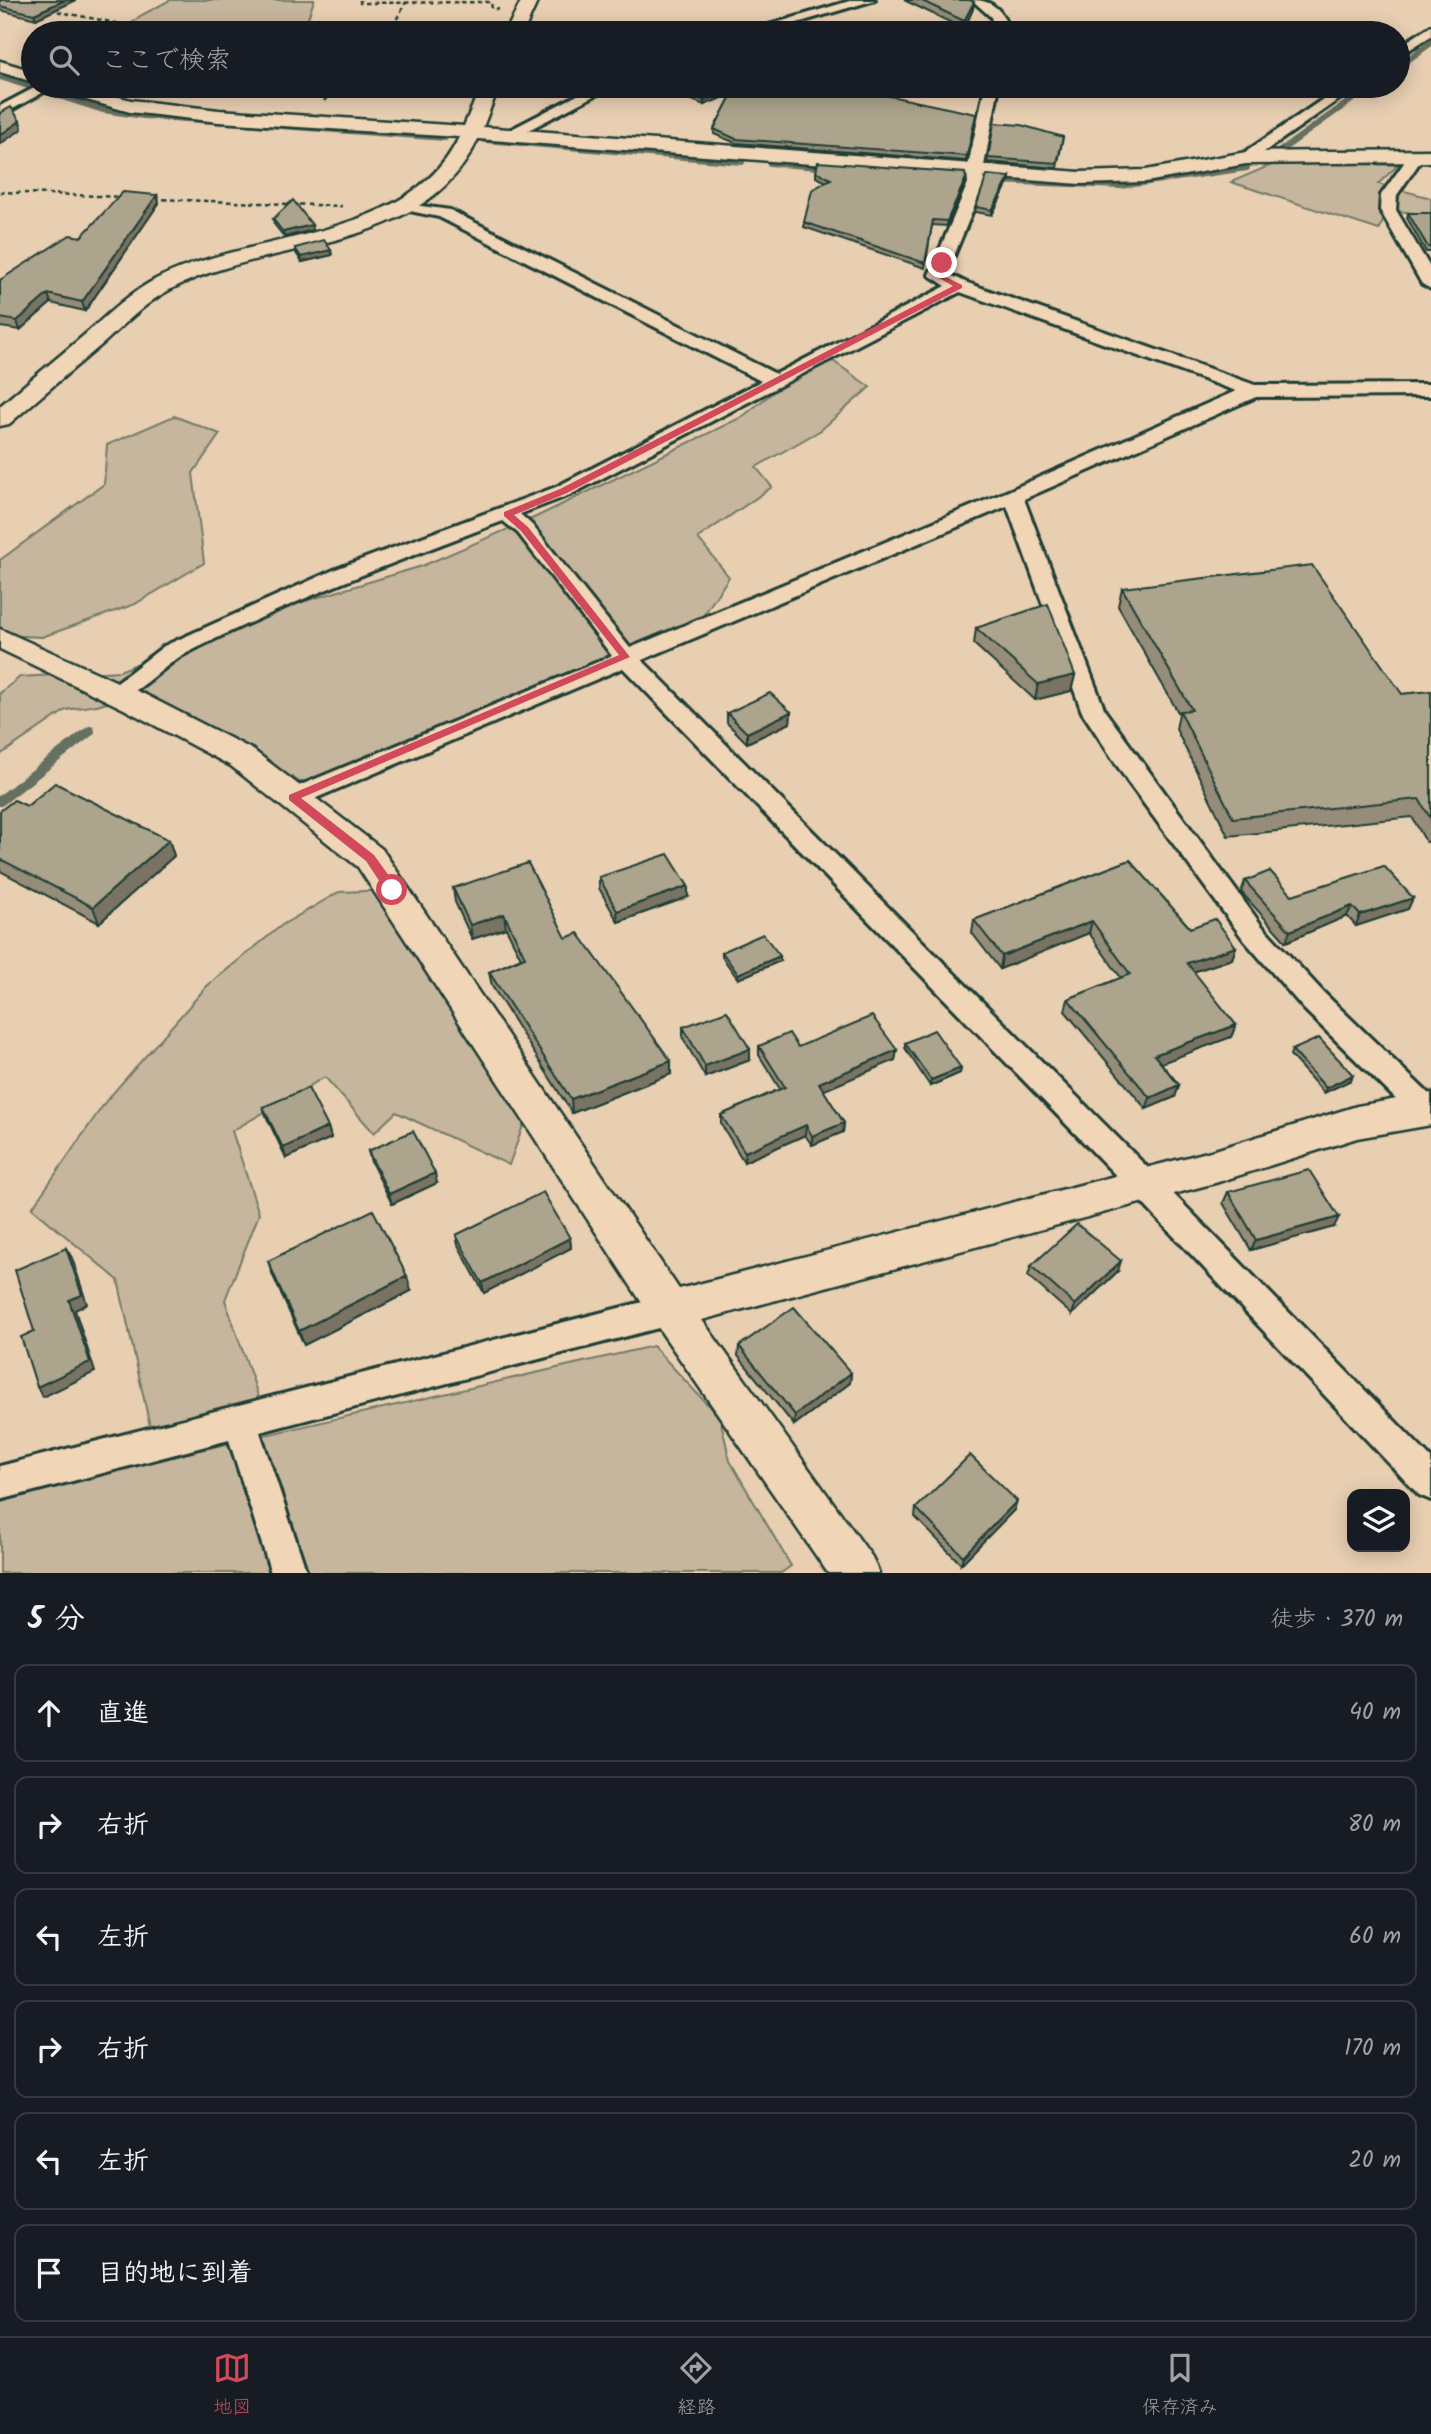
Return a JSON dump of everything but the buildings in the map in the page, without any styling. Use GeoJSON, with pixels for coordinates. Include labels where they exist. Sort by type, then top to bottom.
{"type":"FeatureCollection","features":[{"type":"Feature","properties":{"kind":"street"},"geometry":{"type":"LineString","coordinates":[[792,21],[868,0]]}},
{"type":"Feature","properties":{"kind":"street"},"geometry":{"type":"LineString","coordinates":[[979,0],[997,15],[999,21]]}},
{"type":"Feature","properties":{"kind":"street"},"geometry":{"type":"LineString","coordinates":[[520,21],[527,5]]}},
{"type":"Feature","properties":{"kind":"street"},"geometry":{"type":"LineString","coordinates":[[1410,45],[1431,30]]}},
{"type":"Feature","properties":{"kind":"street"},"geometry":{"type":"LineString","coordinates":[[0,66],[21,76]]}},
{"type":"Feature","properties":{"kind":"street"},"geometry":{"type":"LineString","coordinates":[[0,112],[23,98]]}},
{"type":"Feature","properties":{"kind":"street"},"geometry":{"type":"LineString","coordinates":[[93,98],[156,110],[323,125],[469,131],[976,176],[1146,177],[1246,158],[1424,156]]}},
{"type":"Feature","properties":{"kind":"street"},"geometry":{"type":"LineString","coordinates":[[0,419],[137,301],[172,279],[220,261],[352,226],[406,206],[455,165],[484,98]]}},
{"type":"Feature","properties":{"kind":"street"},"geometry":{"type":"LineString","coordinates":[[508,135],[582,98]]}},
{"type":"Feature","properties":{"kind":"street"},"geometry":{"type":"LineString","coordinates":[[990,98],[976,176],[938,275],[959,286],[1253,391],[1431,390]]}},
{"type":"Feature","properties":{"kind":"street"},"geometry":{"type":"LineString","coordinates":[[1246,158],[1334,98]]}},
{"type":"Feature","properties":{"kind":"street"},"geometry":{"type":"LineString","coordinates":[[1424,156],[1389,195],[1388,210],[1431,284]]}},
{"type":"Feature","properties":{"kind":"street"},"geometry":{"type":"LineString","coordinates":[[406,206],[444,213],[778,382]]}},
{"type":"Feature","properties":{"kind":"street"},"geometry":{"type":"LineString","coordinates":[[115,693],[172,651],[344,574],[563,491],[959,286]]}},
{"type":"Feature","properties":{"kind":"street"},"geometry":{"type":"LineString","coordinates":[[293,797],[1013,496],[1253,391]]}},
{"type":"Feature","properties":{"kind":"street"},"geometry":{"type":"LineString","coordinates":[[1013,496],[1094,712],[1129,765],[1253,933],[1314,1001],[1428,1109]]}},
{"type":"Feature","properties":{"kind":"street"},"geometry":{"type":"LineString","coordinates":[[507,514],[525,529],[625,657],[1143,1183],[1431,1483]]}},
{"type":"Feature","properties":{"kind":"street"},"geometry":{"type":"LineString","coordinates":[[0,638],[242,758],[370,858],[670,1310],[856,1573]]}},
{"type":"Feature","properties":{"kind":"street"},"geometry":{"type":"LineString","coordinates":[[0,1483],[670,1310],[1143,1183],[1181,1177],[1306,1135],[1428,1109]]}},
{"type":"Feature","properties":{"kind":"street"},"geometry":{"type":"LineString","coordinates":[[240,1422],[289,1573]]}},
{"type":"Feature","properties":{"kind":"path"},"geometry":{"type":"LineString","coordinates":[[360,0],[360,3],[491,2],[492,9],[527,5]]}},
{"type":"Feature","properties":{"kind":"path"},"geometry":{"type":"LineString","coordinates":[[396,21],[406,2]]}},
{"type":"Feature","properties":{"kind":"path"},"geometry":{"type":"LineString","coordinates":[[48,9],[106,21]]}},
{"type":"Feature","properties":{"kind":"path"},"geometry":{"type":"LineString","coordinates":[[0,192],[124,197]]}},
{"type":"Feature","properties":{"kind":"path"},"geometry":{"type":"LineString","coordinates":[[152,199],[349,206]]}},
{"type":"Feature","properties":{"kind":"shaded area"},"geometry":{"type":"Polygon","coordinates":[[[170,0],[314,0],[307,21],[134,21],[170,0]]]}},
{"type":"Feature","properties":{"kind":"shaded area"},"geometry":{"type":"Polygon","coordinates":[[[1278,162],[1398,165],[1378,184],[1431,198],[1431,215],[1388,210],[1379,230],[1231,182],[1278,162]]]}},
{"type":"Feature","properties":{"kind":"shaded area"},"geometry":{"type":"Polygon","coordinates":[[[833,361],[870,387],[821,430],[756,467],[772,487],[698,538],[729,577],[695,628],[312,789],[151,696],[66,710],[0,755],[0,693],[20,677],[120,671],[236,622],[422,566],[536,517],[742,417],[798,372],[833,361]]]}},
{"type":"Feature","properties":{"kind":"shaded area"},"geometry":{"type":"Polygon","coordinates":[[[174,416],[220,434],[193,473],[204,563],[135,604],[42,637],[0,635],[0,560],[104,484],[107,445],[174,416]]]}},
{"type":"Feature","properties":{"kind":"shaded area"},"geometry":{"type":"Polygon","coordinates":[[[392,890],[525,1120],[509,1165],[396,1112],[374,1133],[325,1077],[232,1131],[259,1214],[225,1300],[260,1401],[151,1431],[118,1280],[32,1208],[106,1101],[207,986],[282,925],[339,892],[392,890]]]}},
{"type":"Feature","properties":{"kind":"shaded area"},"geometry":{"type":"Polygon","coordinates":[[[653,1346],[720,1418],[730,1461],[791,1566],[781,1573],[0,1573],[0,1496],[653,1346]]]}},
{"type":"Feature","properties":{"kind":"waterway"},"geometry":{"type":"LineString","coordinates":[[1410,58],[1431,43]]}},
{"type":"Feature","properties":{"kind":"waterway"},"geometry":{"type":"LineString","coordinates":[[0,77],[21,84]]}},
{"type":"Feature","properties":{"kind":"waterway"},"geometry":{"type":"LineString","coordinates":[[66,98],[103,110],[144,116],[445,138]]}},
{"type":"Feature","properties":{"kind":"waterway"},"geometry":{"type":"LineString","coordinates":[[1280,151],[1354,98]]}},
{"type":"Feature","properties":{"kind":"waterway"},"geometry":{"type":"LineString","coordinates":[[485,140],[742,162]]}},
{"type":"Feature","properties":{"kind":"waterway"},"geometry":{"type":"LineString","coordinates":[[770,163],[829,168]]}},
{"type":"Feature","properties":{"kind":"waterway"},"geometry":{"type":"LineString","coordinates":[[997,181],[1120,186],[1247,168]]}},
{"type":"Feature","properties":{"kind":"waterway"},"geometry":{"type":"LineString","coordinates":[[0,801],[90,731]]}},
{"type":"Feature","properties":{"kind":"route"},"geometry":{"type":"LineString","coordinates":[[392,890],[370,858],[293,797],[625,657],[525,529],[507,514],[563,491],[959,286],[938,275],[942,263]]}}]}
